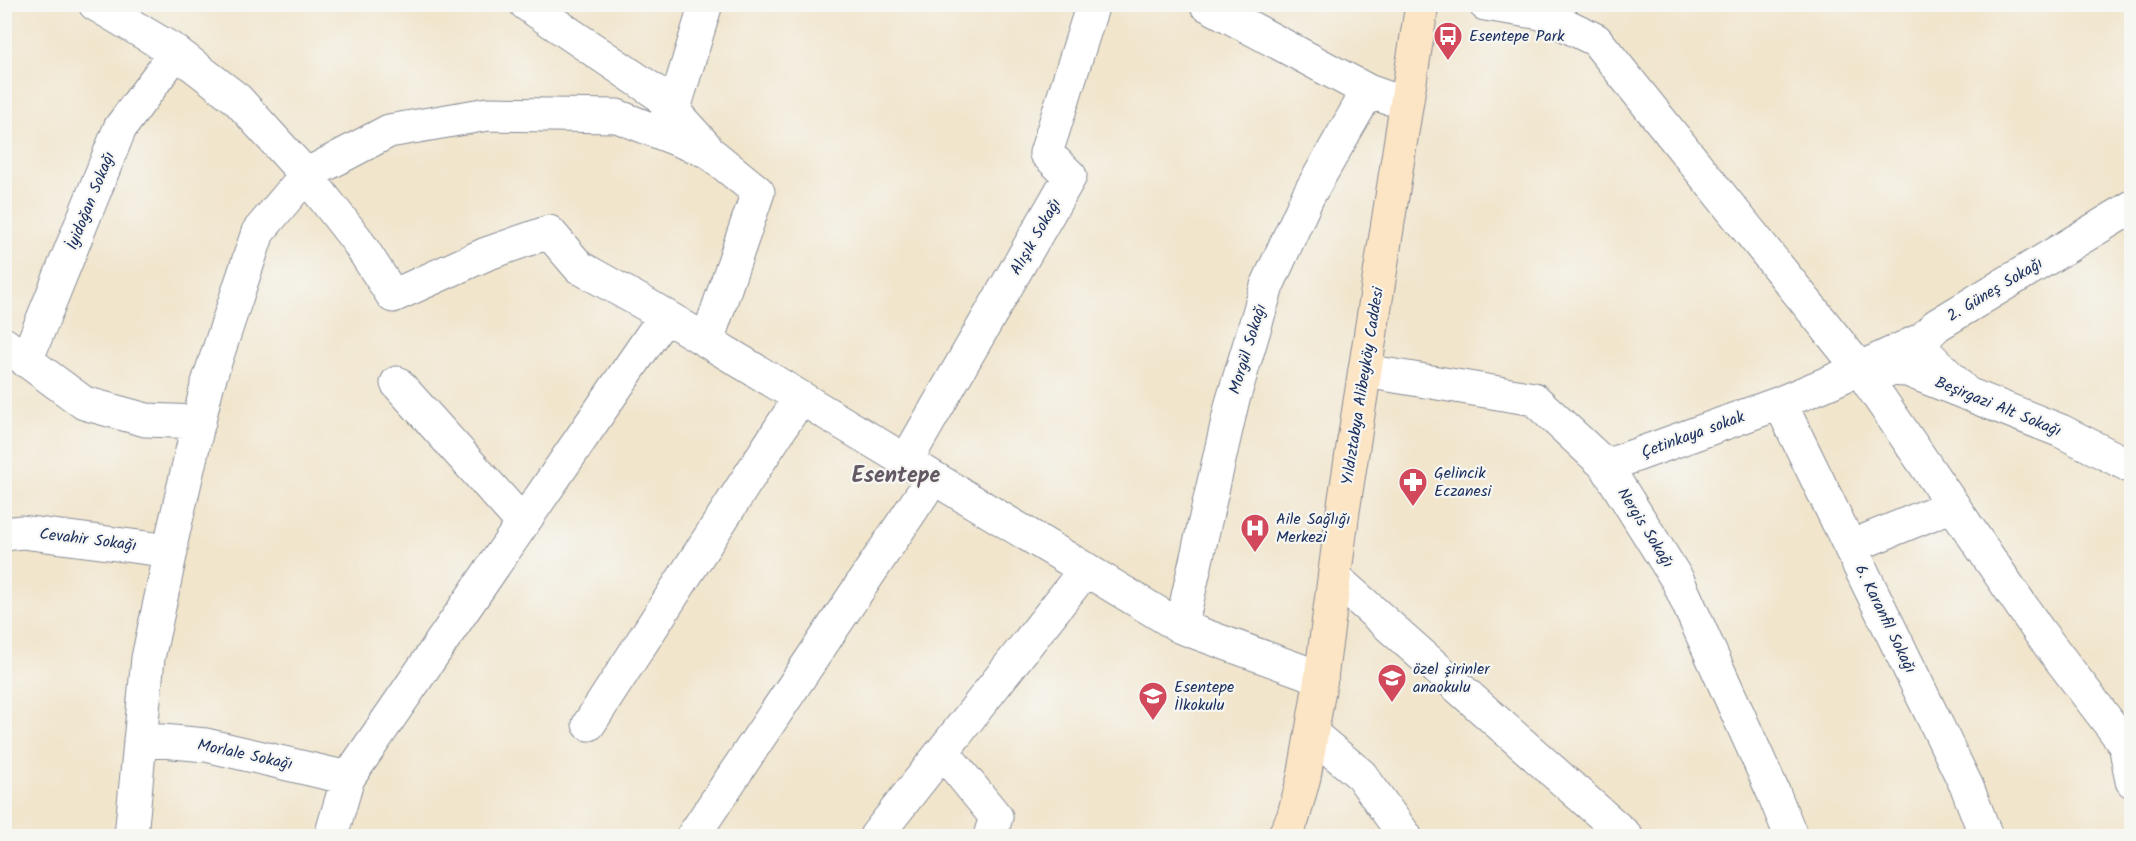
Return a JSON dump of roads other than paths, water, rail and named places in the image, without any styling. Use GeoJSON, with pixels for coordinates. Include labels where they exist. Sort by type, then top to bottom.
{"type":"FeatureCollection","features":[{"type":"Feature","properties":{"kind":"main road","name":"Yıldıztabya Alibeyköy Caddesi"},"geometry":{"type":"LineString","coordinates":[[1284,837],[1295,808],[1312,734],[1335,578],[1342,511],[1408,105],[1422,4]]}},
{"type":"Feature","properties":{"kind":"street"},"geometry":{"type":"LineString","coordinates":[[95,4],[176,52],[237,99],[306,175],[356,239],[393,296],[486,254],[549,232],[579,267],[707,341],[1181,627],[1321,678]]}},
{"type":"Feature","properties":{"kind":"street"},"geometry":{"type":"LineString","coordinates":[[526,4],[657,93],[709,152],[758,192],[707,341]]}},
{"type":"Feature","properties":{"kind":"street"},"geometry":{"type":"LineString","coordinates":[[673,112],[706,4]]}},
{"type":"Feature","properties":{"kind":"street","name":"Alışık Sokağı"},"geometry":{"type":"LineString","coordinates":[[906,461],[1070,176],[1046,153],[1093,4]]}},
{"type":"Feature","properties":{"kind":"street"},"geometry":{"type":"LineString","coordinates":[[1206,4],[1368,91],[1408,105]]}},
{"type":"Feature","properties":{"kind":"street"},"geometry":{"type":"LineString","coordinates":[[1485,4],[1541,13],[1596,40],[1859,368],[2038,630],[2128,746],[2132,780]]}},
{"type":"Feature","properties":{"kind":"street","name":"İyidoğan Sokağı"},"geometry":{"type":"LineString","coordinates":[[15,353],[120,128],[176,52]]}},
{"type":"Feature","properties":{"kind":"street","name":"Morgül Sokağı"},"geometry":{"type":"LineString","coordinates":[[1181,627],[1232,403],[1267,286],[1308,196],[1368,91]]}},
{"type":"Feature","properties":{"kind":"street"},"geometry":{"type":"LineString","coordinates":[[131,837],[148,658],[171,542],[207,386],[258,232],[306,175],[389,131],[488,114],[617,116],[709,152]]}},
{"type":"Feature","properties":{"kind":"street","name":"2. Güneş Sokağı"},"geometry":{"type":"LineString","coordinates":[[1859,368],[1923,339],[1937,325],[2132,207]]}},
{"type":"Feature","properties":{"kind":"street"},"geometry":{"type":"LineString","coordinates":[[331,837],[348,778],[665,316]]}},
{"type":"Feature","properties":{"kind":"street"},"geometry":{"type":"LineString","coordinates":[[1923,339],[1924,351],[1967,394]]}},
{"type":"Feature","properties":{"kind":"street"},"geometry":{"type":"LineString","coordinates":[[15,353],[84,403],[146,420],[199,422]]}},
{"type":"Feature","properties":{"kind":"street","name":"Beşirgazi Alt Sokağı"},"geometry":{"type":"LineString","coordinates":[[1859,368],[1907,370],[2061,431],[2132,467]]}},
{"type":"Feature","properties":{"kind":"street","name":"Çetinkaya sokak"},"geometry":{"type":"LineString","coordinates":[[1606,466],[1780,403],[1859,368]]}},
{"type":"Feature","properties":{"kind":"street","name":"Nergis Sokağı"},"geometry":{"type":"LineString","coordinates":[[1365,371],[1534,399],[1606,466],[1678,581],[1774,794],[1791,837]]}},
{"type":"Feature","properties":{"kind":"street"},"geometry":{"type":"LineString","coordinates":[[397,383],[522,522]]}},
{"type":"Feature","properties":{"kind":"street"},"geometry":{"type":"LineString","coordinates":[[589,724],[801,398]]}},
{"type":"Feature","properties":{"kind":"street","name":"6. Karanfil Sokağı"},"geometry":{"type":"LineString","coordinates":[[1780,403],[1967,787],[1986,837]]}},
{"type":"Feature","properties":{"kind":"street"},"geometry":{"type":"LineString","coordinates":[[693,837],[933,478]]}},
{"type":"Feature","properties":{"kind":"street"},"geometry":{"type":"LineString","coordinates":[[1850,547],[1953,505]]}},
{"type":"Feature","properties":{"kind":"street","name":"Cevahir Sokağı"},"geometry":{"type":"LineString","coordinates":[[4,534],[22,532],[171,551]]}},
{"type":"Feature","properties":{"kind":"street"},"geometry":{"type":"LineString","coordinates":[[876,837],[1086,569]]}},
{"type":"Feature","properties":{"kind":"street"},"geometry":{"type":"LineString","coordinates":[[1335,578],[1626,837]]}},
{"type":"Feature","properties":{"kind":"street"},"geometry":{"type":"LineString","coordinates":[[1312,734],[1361,775],[1405,837]]}},
{"type":"Feature","properties":{"kind":"street","name":"Morlale Sokağı"},"geometry":{"type":"LineString","coordinates":[[140,739],[206,745],[348,778]]}},
{"type":"Feature","properties":{"kind":"street"},"geometry":{"type":"LineString","coordinates":[[943,752],[996,817],[990,837]]}},
{"type":"Feature","properties":{"kind":"place","name":"Esentepe Park"},"geometry":{"type":"Point","coordinates":[1448,62]}},
{"type":"Feature","properties":{"kind":"place","name":"Gelincik Eczanesi"},"geometry":{"type":"Point","coordinates":[1413,508]}},
{"type":"Feature","properties":{"kind":"place","name":"Aile Sağlığı Merkezi"},"geometry":{"type":"Point","coordinates":[1255,554]}},
{"type":"Feature","properties":{"kind":"place","name":"özel şirinler anaokulu"},"geometry":{"type":"Point","coordinates":[1392,704]}},
{"type":"Feature","properties":{"kind":"place","name":"Esentepe İlkokulu"},"geometry":{"type":"Point","coordinates":[1153,722]}},
{"type":"Feature","properties":{"kind":"district","name":"Esentepe"},"geometry":{"type":"Point","coordinates":[896,476]}}]}
